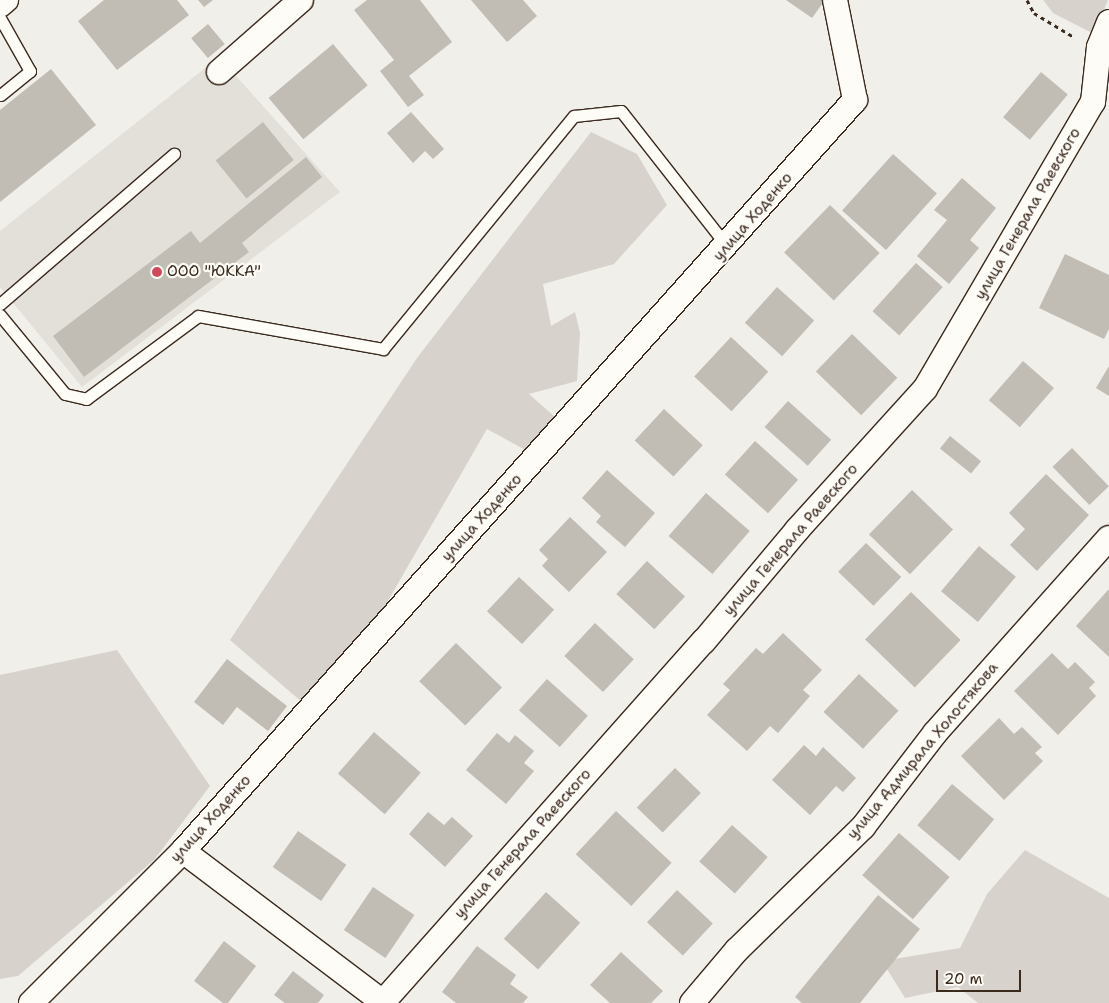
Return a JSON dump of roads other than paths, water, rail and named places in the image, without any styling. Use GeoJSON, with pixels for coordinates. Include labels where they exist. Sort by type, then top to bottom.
{"type":"FeatureCollection","features":[{"type":"Feature","properties":{"kind":"street"},"geometry":{"type":"LineString","coordinates":[[0,5],[6,0]]}},
{"type":"Feature","properties":{"kind":"street"},"geometry":{"type":"LineString","coordinates":[[219,72],[301,0]]}},
{"type":"Feature","properties":{"kind":"street","name":"улица Ходенко"},"geometry":{"type":"LineString","coordinates":[[31,1003],[183,851],[727,246],[855,100],[836,0]]}},
{"type":"Feature","properties":{"kind":"street","name":"улица Генерала Раевского"},"geometry":{"type":"LineString","coordinates":[[383,1002],[704,641],[797,530],[925,389],[1093,102],[1099,47],[1109,22]]}},
{"type":"Feature","properties":{"kind":"street","name":"улица Адмирала Холостякова"},"geometry":{"type":"LineString","coordinates":[[692,1003],[737,950],[863,827],[935,733],[1109,538]]}},
{"type":"Feature","properties":{"kind":"street"},"geometry":{"type":"LineString","coordinates":[[183,851],[383,1002]]}},
{"type":"Feature","properties":{"kind":"lane"},"geometry":{"type":"LineString","coordinates":[[0,18],[30,71],[0,96]]}},
{"type":"Feature","properties":{"kind":"lane"},"geometry":{"type":"LineString","coordinates":[[0,315],[65,394],[86,399],[198,316],[383,349],[574,116],[621,111],[727,246]]}},
{"type":"Feature","properties":{"kind":"lane"},"geometry":{"type":"LineString","coordinates":[[0,304],[174,154]]}},
{"type":"Feature","properties":{"kind":"place","name":"ООО \"ЮККА\""},"geometry":{"type":"Point","coordinates":[157,272]}}]}
